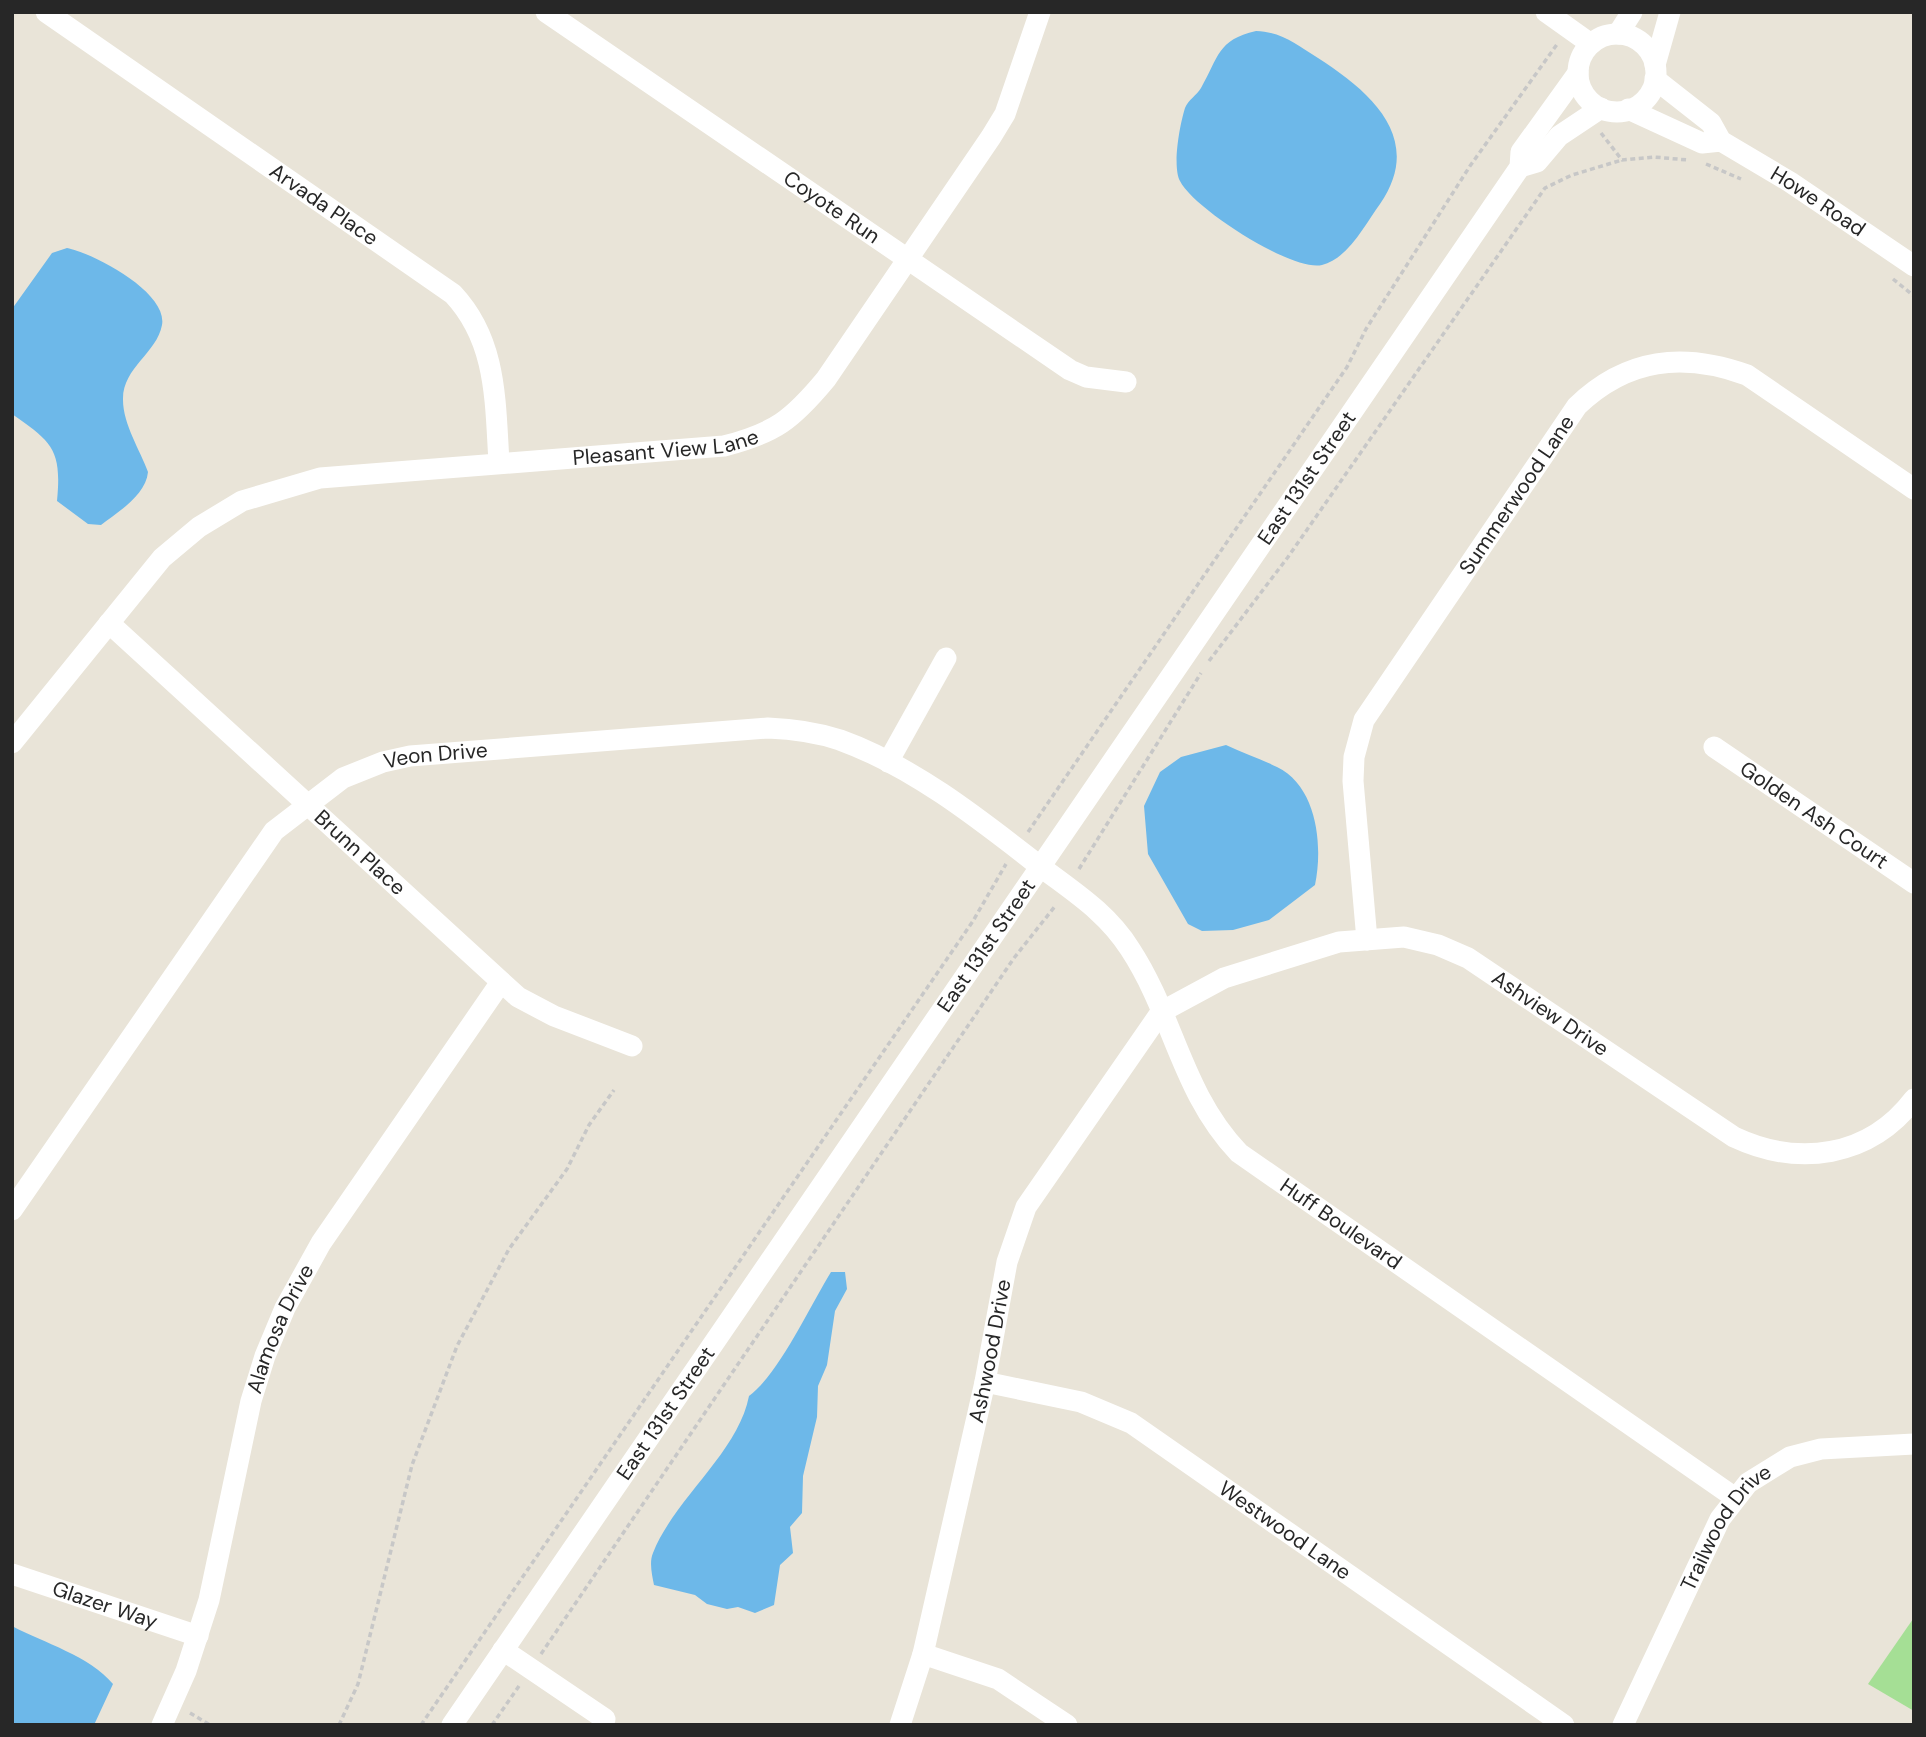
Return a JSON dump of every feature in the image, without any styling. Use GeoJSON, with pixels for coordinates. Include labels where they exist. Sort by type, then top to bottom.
{"type":"FeatureCollection","features":[{"type":"Feature","properties":{"kind":"street","name":"Arvada Place"},"geometry":{"type":"LineString","coordinates":[[46,12],[453,293],[467,309],[488,352],[494,382],[499,462]]}},
{"type":"Feature","properties":{"kind":"street","name":"Coyote Run"},"geometry":{"type":"LineString","coordinates":[[546,12],[1070,370],[1086,377],[1126,382]]}},
{"type":"Feature","properties":{"kind":"street","name":"Pleasant View Lane"},"geometry":{"type":"LineString","coordinates":[[109,623],[162,558],[199,527],[242,501],[320,478],[724,446],[780,426],[805,404],[826,379],[1005,114],[1040,12]]}},
{"type":"Feature","properties":{"kind":"street"},"geometry":{"type":"LineString","coordinates":[[1546,12],[1591,44]]}},
{"type":"Feature","properties":{"kind":"street"},"geometry":{"type":"LineString","coordinates":[[1618,34],[1632,12]]}},
{"type":"Feature","properties":{"kind":"street"},"geometry":{"type":"LineString","coordinates":[[1655,72],[1642,43],[1633,37],[1618,34],[1601,37],[1591,44],[1579,62],[1578,73],[1584,94],[1594,112],[1628,109],[1643,102],[1655,72],[1670,12]]}},
{"type":"Feature","properties":{"kind":"street","name":"Howe Road"},"geometry":{"type":"LineString","coordinates":[[1655,72],[1711,123],[1721,141],[1790,181],[1914,266]]}},
{"type":"Feature","properties":{"kind":"street","name":"East 131st Street"},"geometry":{"type":"LineString","coordinates":[[452,1725],[1520,167],[1521,152],[1578,73]]}},
{"type":"Feature","properties":{"kind":"street","name":"Howe Road"},"geometry":{"type":"LineString","coordinates":[[1628,109],[1702,144],[1721,141]]}},
{"type":"Feature","properties":{"kind":"street","name":"East 131st Street"},"geometry":{"type":"LineString","coordinates":[[1520,167],[1537,162],[1559,136],[1594,112]]}},
{"type":"Feature","properties":{"kind":"street","name":"Summerwood Lane"},"geometry":{"type":"LineString","coordinates":[[1367,940],[1353,781],[1354,757],[1364,720],[1577,406],[1595,388],[1627,371],[1656,363],[1686,360],[1717,364],[1747,375],[1914,489]]}},
{"type":"Feature","properties":{"kind":"street"},"geometry":{"type":"LineString","coordinates":[[12,743],[109,623]]}},
{"type":"Feature","properties":{"kind":"street","name":"Brunn Place"},"geometry":{"type":"LineString","coordinates":[[109,623],[518,997],[554,1016],[632,1046]]}},
{"type":"Feature","properties":{"kind":"street"},"geometry":{"type":"LineString","coordinates":[[888,762],[946,658]]}},
{"type":"Feature","properties":{"kind":"street","name":"Veon Drive"},"geometry":{"type":"LineString","coordinates":[[12,1210],[274,831],[307,803],[343,778],[383,762],[410,756],[768,728],[822,734],[888,762],[1040,866]]}},
{"type":"Feature","properties":{"kind":"street","name":"Golden Ash Court"},"geometry":{"type":"LineString","coordinates":[[1714,747],[1914,883]]}},
{"type":"Feature","properties":{"kind":"street","name":"Huff Boulevard"},"geometry":{"type":"LineString","coordinates":[[1040,866],[1068,885],[1114,925],[1132,951],[1185,1070],[1215,1128],[1239,1153],[1734,1497]]}},
{"type":"Feature","properties":{"kind":"street","name":"Ashview Drive"},"geometry":{"type":"LineString","coordinates":[[1161,1012],[1235,974],[1304,951],[1367,940],[1404,937],[1438,945],[1468,958],[1734,1137],[1756,1148],[1804,1154],[1844,1150],[1871,1138],[1914,1099]]}},
{"type":"Feature","properties":{"kind":"street","name":"Alamosa Drive"},"geometry":{"type":"LineString","coordinates":[[162,1725],[198,1636],[209,1600],[251,1401],[265,1356],[285,1308],[321,1243],[501,982]]}},
{"type":"Feature","properties":{"kind":"street","name":"Ashwood Drive"},"geometry":{"type":"LineString","coordinates":[[900,1725],[923,1654],[985,1382],[1007,1262],[1026,1207],[1161,1012]]}},
{"type":"Feature","properties":{"kind":"street","name":"Westwood Lane"},"geometry":{"type":"LineString","coordinates":[[985,1382],[1081,1402],[1131,1423],[1564,1725]]}},
{"type":"Feature","properties":{"kind":"street","name":"Trailwood Drive"},"geometry":{"type":"LineString","coordinates":[[1623,1725],[1720,1519],[1734,1497],[1748,1483],[1790,1457],[1821,1449],[1914,1444]]}},
{"type":"Feature","properties":{"kind":"street","name":"Glazer Way"},"geometry":{"type":"LineString","coordinates":[[12,1574],[198,1636]]}},
{"type":"Feature","properties":{"kind":"street"},"geometry":{"type":"LineString","coordinates":[[503,1650],[606,1719]]}},
{"type":"Feature","properties":{"kind":"street"},"geometry":{"type":"LineString","coordinates":[[923,1654],[998,1679],[1066,1725]]}},
{"type":"Feature","properties":{"kind":"path"},"geometry":{"type":"LineString","coordinates":[[421,1725],[973,921],[1017,848],[1348,367],[1366,329],[1470,166],[1529,83],[1539,74],[1568,27]]}},
{"type":"Feature","properties":{"kind":"path"},"geometry":{"type":"LineString","coordinates":[[1594,112],[1622,160]]}},
{"type":"Feature","properties":{"kind":"path"},"geometry":{"type":"LineString","coordinates":[[492,1725],[1013,958],[1052,913],[1206,666],[1288,557],[1545,188],[1572,175],[1622,160],[1654,157],[1699,162],[1751,183]]}},
{"type":"Feature","properties":{"kind":"path"},"geometry":{"type":"LineString","coordinates":[[1883,271],[1914,296]]}},
{"type":"Feature","properties":{"kind":"path"},"geometry":{"type":"LineString","coordinates":[[339,1725],[358,1684],[412,1465],[457,1346],[509,1249],[567,1169],[589,1125],[614,1090]]}},
{"type":"Feature","properties":{"kind":"green space"},"geometry":{"type":"Polygon","coordinates":[[[1914,1619],[1914,1711],[1868,1684],[1914,1619]]]}},
{"type":"Feature","properties":{"kind":"water"},"geometry":{"type":"Polygon","coordinates":[[[1256,31],[1289,40],[1338,71],[1373,102],[1386,119],[1394,138],[1397,159],[1392,180],[1380,204],[1348,248],[1340,256],[1322,265],[1308,265],[1289,259],[1245,236],[1203,206],[1189,193],[1178,174],[1178,145],[1186,105],[1201,88],[1226,45],[1233,39],[1256,31]]]}},
{"type":"Feature","properties":{"kind":"water"},"geometry":{"type":"Polygon","coordinates":[[[67,248],[94,258],[127,276],[141,287],[161,312],[162,325],[159,335],[128,379],[123,400],[129,428],[148,472],[146,480],[130,502],[101,525],[88,524],[57,501],[58,469],[51,448],[37,432],[12,414],[12,309],[52,253],[67,248]]]}},
{"type":"Feature","properties":{"kind":"water"},"geometry":{"type":"Polygon","coordinates":[[[1226,745],[1277,767],[1291,776],[1301,789],[1314,819],[1317,870],[1315,885],[1269,920],[1233,930],[1202,931],[1188,924],[1148,854],[1144,806],[1160,772],[1181,757],[1226,745]]]}},
{"type":"Feature","properties":{"kind":"water"},"geometry":{"type":"Polygon","coordinates":[[[831,1272],[845,1272],[847,1289],[835,1311],[827,1365],[818,1386],[817,1417],[803,1476],[802,1513],[790,1527],[793,1553],[780,1565],[774,1605],[755,1613],[738,1607],[727,1609],[707,1604],[695,1595],[654,1585],[652,1557],[663,1533],[732,1437],[743,1417],[749,1396],[783,1356],[831,1272]]]}},
{"type":"Feature","properties":{"kind":"water"},"geometry":{"type":"Polygon","coordinates":[[[12,1626],[79,1658],[113,1684],[94,1725],[12,1725],[12,1626]]]}}]}
